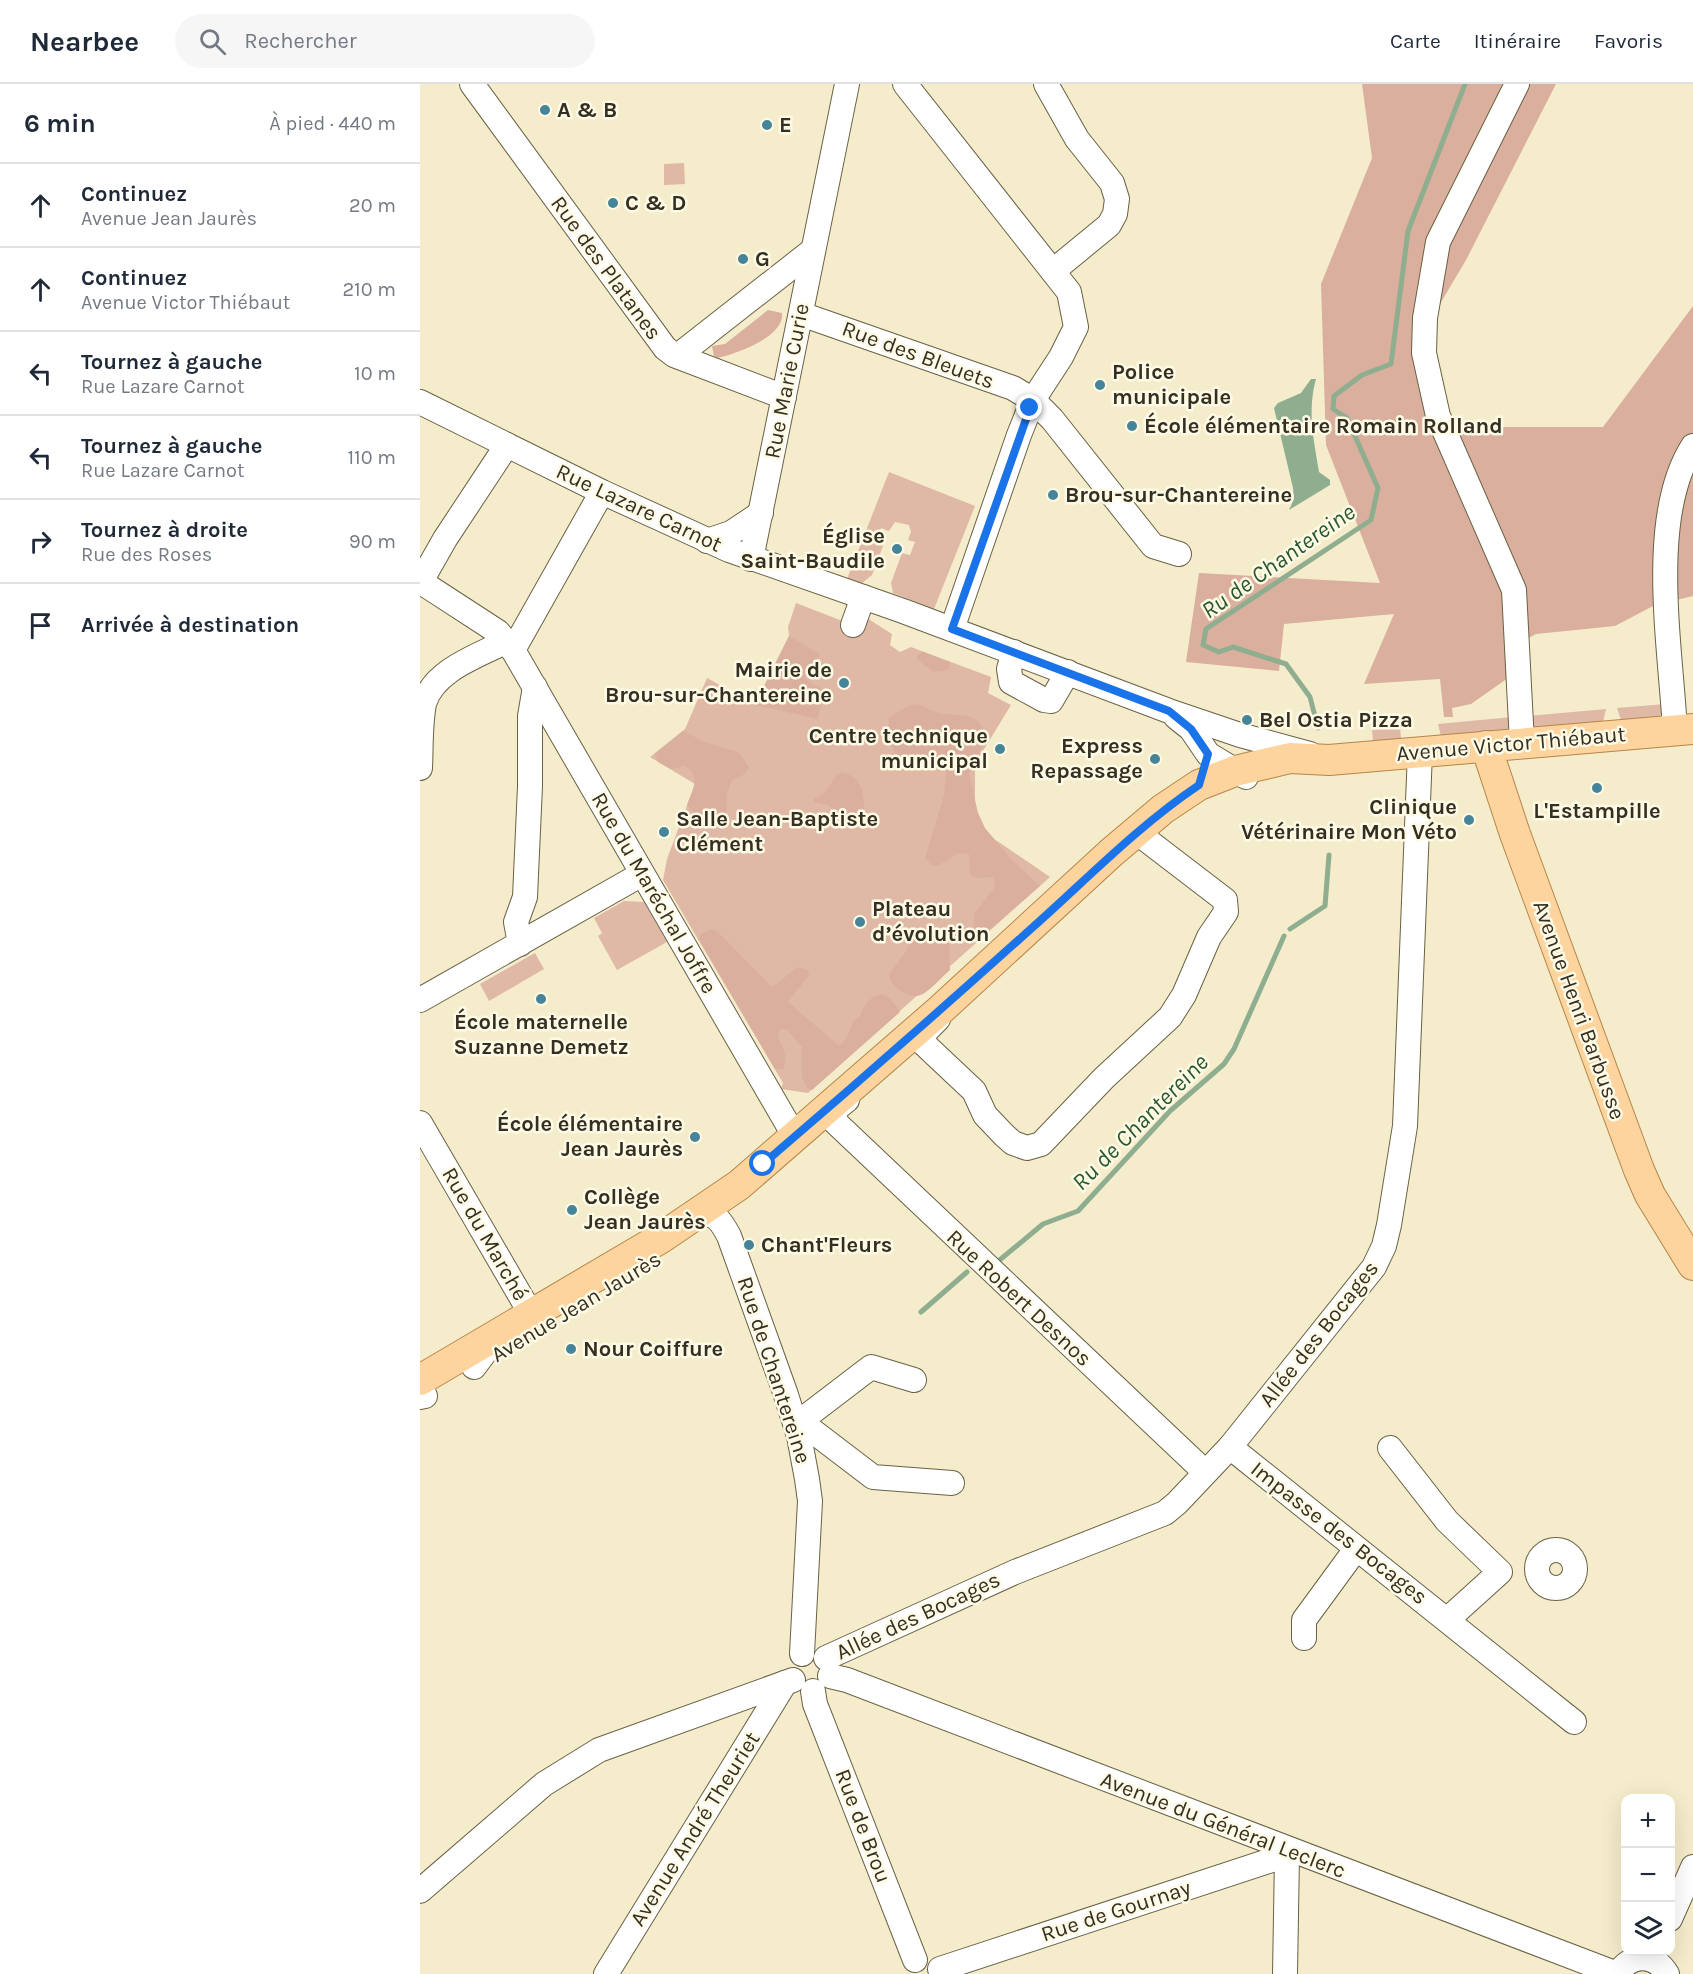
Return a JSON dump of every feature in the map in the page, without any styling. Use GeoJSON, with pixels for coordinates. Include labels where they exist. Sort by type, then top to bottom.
{"type":"FeatureCollection","features":[{"type":"Feature","properties":{"kind":"main road","name":"Avenue Victor Thiébaut"},"geometry":{"type":"LineString","coordinates":[[834,1121],[931,1050],[1009,971],[1152,841],[1199,785],[1244,776],[1290,758],[1329,760],[1684,730]]}},
{"type":"Feature","properties":{"kind":"main road","name":"Avenue Henri Barbusse"},"geometry":{"type":"LineString","coordinates":[[1486,746],[1515,834],[1635,1161],[1650,1195],[1693,1265]]}},
{"type":"Feature","properties":{"kind":"main road","name":"Avenue Victor Thiébaut"},"geometry":{"type":"LineString","coordinates":[[795,1137],[939,1011],[1152,841],[1244,776]]}},
{"type":"Feature","properties":{"kind":"main road","name":"Avenue Jean Jaurès"},"geometry":{"type":"LineString","coordinates":[[421,1393],[474,1367],[710,1216],[834,1121]]}},
{"type":"Feature","properties":{"kind":"main road","name":"Avenue Jean Jaurès"},"geometry":{"type":"LineString","coordinates":[[421,1393],[531,1314],[710,1216],[739,1185],[795,1137]]}},
{"type":"Feature","properties":{"kind":"street","name":"Rue des Platanes"},"geometry":{"type":"LineString","coordinates":[[471,84],[665,348],[674,355],[784,397]]}},
{"type":"Feature","properties":{"kind":"street","name":"Rue Marie Curie"},"geometry":{"type":"LineString","coordinates":[[751,559],[847,84]]}},
{"type":"Feature","properties":{"kind":"street"},"geometry":{"type":"LineString","coordinates":[[905,84],[1070,292],[1076,327],[1061,357],[1034,400],[1019,435],[952,629]]}},
{"type":"Feature","properties":{"kind":"street"},"geometry":{"type":"LineString","coordinates":[[1046,84],[1077,140],[1112,183],[1117,199],[1115,214],[1108,225],[1053,271]]}},
{"type":"Feature","properties":{"kind":"street"},"geometry":{"type":"LineString","coordinates":[[1517,84],[1438,242],[1425,318],[1424,353],[1438,416],[1514,590],[1522,743]]}},
{"type":"Feature","properties":{"kind":"street","name":"Rue Marie Curie"},"geometry":{"type":"LineString","coordinates":[[684,351],[813,250]]}},
{"type":"Feature","properties":{"kind":"street","name":"Rue des Bleuets"},"geometry":{"type":"LineString","coordinates":[[801,314],[1013,388],[1034,400],[1052,419],[1153,546],[1179,554]]}},
{"type":"Feature","properties":{"kind":"street","name":"Rue Lazare Carnot"},"geometry":{"type":"LineString","coordinates":[[420,402],[602,492],[751,559],[952,629],[1169,711],[1240,735],[1329,760]]}},
{"type":"Feature","properties":{"kind":"street"},"geometry":{"type":"LineString","coordinates":[[420,582],[445,539],[507,445]]}},
{"type":"Feature","properties":{"kind":"street"},"geometry":{"type":"LineString","coordinates":[[1684,730],[1665,578],[1671,509],[1680,472],[1693,446]]}},
{"type":"Feature","properties":{"kind":"street"},"geometry":{"type":"LineString","coordinates":[[420,768],[425,701],[448,672],[503,647],[602,492]]}},
{"type":"Feature","properties":{"kind":"street"},"geometry":{"type":"LineString","coordinates":[[707,541],[731,533],[761,513]]}},
{"type":"Feature","properties":{"kind":"street","name":"Rue du Maréchal Joffre"},"geometry":{"type":"LineString","coordinates":[[420,582],[489,625],[503,647],[535,687],[795,1137]]}},
{"type":"Feature","properties":{"kind":"street"},"geometry":{"type":"LineString","coordinates":[[854,625],[863,597]]}},
{"type":"Feature","properties":{"kind":"street"},"geometry":{"type":"LineString","coordinates":[[1014,652],[1009,669],[1011,682],[1044,700],[1045,712],[1068,672]]}},
{"type":"Feature","properties":{"kind":"street"},"geometry":{"type":"LineString","coordinates":[[520,944],[516,922],[525,897],[531,710],[535,687]]}},
{"type":"Feature","properties":{"kind":"street","name":"Rue Lazare Carnot"},"geometry":{"type":"LineString","coordinates":[[1169,711],[1191,729],[1208,754],[1244,776]]}},
{"type":"Feature","properties":{"kind":"street"},"geometry":{"type":"LineString","coordinates":[[1240,735],[1244,776]]}},
{"type":"Feature","properties":{"kind":"street","name":"Allée des Bocages"},"geometry":{"type":"LineString","coordinates":[[420,1891],[544,1784],[599,1750],[808,1674],[1006,1576],[1165,1513],[1230,1447],[1374,1267],[1384,1246],[1400,1172],[1405,1126],[1420,752]]}},
{"type":"Feature","properties":{"kind":"street"},"geometry":{"type":"LineString","coordinates":[[1199,785],[1208,754]]}},
{"type":"Feature","properties":{"kind":"street"},"geometry":{"type":"LineString","coordinates":[[939,1011],[938,1020],[925,1032],[931,1050],[974,1091],[985,1115],[1004,1136],[1013,1143],[1027,1148],[1041,1144],[1104,1078],[1170,1017],[1184,995],[1209,937],[1226,912],[1225,900],[1152,841]]}},
{"type":"Feature","properties":{"kind":"street"},"geometry":{"type":"LineString","coordinates":[[420,1000],[520,944],[579,918],[642,874]]}},
{"type":"Feature","properties":{"kind":"street"},"geometry":{"type":"LineString","coordinates":[[834,1121],[836,1109],[847,1100],[848,1090]]}},
{"type":"Feature","properties":{"kind":"street","name":"Rue Robert Desnos"},"geometry":{"type":"LineString","coordinates":[[834,1121],[1205,1472]]}},
{"type":"Feature","properties":{"kind":"street","name":"Rue du Marché"},"geometry":{"type":"LineString","coordinates":[[420,1123],[531,1314]]}},
{"type":"Feature","properties":{"kind":"street","name":"Rue de Chantereine"},"geometry":{"type":"LineString","coordinates":[[710,1216],[746,1278],[796,1419],[799,1436],[808,1674]]}},
{"type":"Feature","properties":{"kind":"street"},"geometry":{"type":"LineString","coordinates":[[474,1367],[486,1352],[527,1326],[531,1321],[531,1314]]}},
{"type":"Feature","properties":{"kind":"street"},"geometry":{"type":"LineString","coordinates":[[914,1380],[872,1367],[796,1419],[873,1477],[952,1483]]}},
{"type":"Feature","properties":{"kind":"street","name":"Impasse des Bocages"},"geometry":{"type":"LineString","coordinates":[[1230,1447],[1574,1722]]}},
{"type":"Feature","properties":{"kind":"street"},"geometry":{"type":"LineString","coordinates":[[1390,1448],[1447,1521],[1500,1572],[1536,1570]]}},
{"type":"Feature","properties":{"kind":"street"},"geometry":{"type":"LineString","coordinates":[[1304,1638],[1304,1620],[1356,1549]]}},
{"type":"Feature","properties":{"kind":"street","name":"Impasse des Bocages"},"geometry":{"type":"LineString","coordinates":[[1448,1619],[1500,1572]]}},
{"type":"Feature","properties":{"kind":"street","name":"Avenue du Général Leclerc"},"geometry":{"type":"LineString","coordinates":[[808,1674],[858,1684],[1288,1852],[1618,1974]]}},
{"type":"Feature","properties":{"kind":"street","name":"Rue de Brou"},"geometry":{"type":"LineString","coordinates":[[808,1674],[815,1704],[910,1967]]}},
{"type":"Feature","properties":{"kind":"street","name":"Avenue André Theuriet"},"geometry":{"type":"LineString","coordinates":[[606,1974],[808,1674]]}},
{"type":"Feature","properties":{"kind":"street"},"geometry":{"type":"LineString","coordinates":[[1285,1974],[1288,1852]]}},
{"type":"Feature","properties":{"kind":"street","name":"Rue de Gournay"},"geometry":{"type":"LineString","coordinates":[[940,1972],[1288,1852]]}},
{"type":"Feature","properties":{"kind":"street"},"geometry":{"type":"LineString","coordinates":[[1675,1910],[1693,1867]]}},
{"type":"Feature","properties":{"kind":"street"},"geometry":{"type":"LineString","coordinates":[[910,1967],[930,1959],[940,1972]]}},
{"type":"Feature","properties":{"kind":"street"},"geometry":{"type":"LineString","coordinates":[[1618,1974],[1622,1967],[1636,1959],[1659,1962]]}},
{"type":"Feature","properties":{"kind":"shaded area"},"geometry":{"type":"Polygon","coordinates":[[[1362,84],[1556,84],[1466,260],[1418,341],[1447,427],[1603,427],[1693,306],[1693,596],[1655,605],[1615,626],[1536,634],[1512,647],[1508,678],[1471,704],[1452,708],[1453,717],[1444,717],[1440,679],[1364,684],[1394,614],[1284,624],[1279,671],[1186,662],[1199,573],[1380,583],[1326,445],[1321,284],[1372,158],[1362,84]]]}},
{"type":"Feature","properties":{"kind":"shaded area"},"geometry":{"type":"Polygon","coordinates":[[[684,163],[685,184],[664,185],[664,164],[684,163]]]}},
{"type":"Feature","properties":{"kind":"shaded area"},"geometry":{"type":"Polygon","coordinates":[[[768,310],[782,313],[781,322],[768,337],[736,353],[718,358],[714,356],[712,346],[725,344],[768,310]]]}},
{"type":"Feature","properties":{"kind":"shaded area"},"geometry":{"type":"Polygon","coordinates":[[[1311,379],[1316,379],[1312,414],[1319,472],[1330,480],[1330,485],[1289,510],[1294,499],[1293,488],[1274,408],[1278,403],[1301,393],[1311,379]]]}},
{"type":"Feature","properties":{"kind":"shaded area"},"geometry":{"type":"Polygon","coordinates":[[[889,472],[975,506],[934,609],[893,593],[891,583],[902,553],[910,555],[915,542],[908,540],[911,532],[909,525],[895,522],[889,531],[881,528],[876,543],[883,546],[872,575],[861,584],[847,579],[889,472]]]}},
{"type":"Feature","properties":{"kind":"shaded area"},"geometry":{"type":"Polygon","coordinates":[[[796,603],[858,627],[867,618],[892,634],[890,645],[900,652],[911,647],[991,677],[988,693],[1011,705],[975,764],[975,804],[965,819],[1050,877],[808,1093],[781,1089],[783,1083],[663,880],[667,859],[695,784],[650,757],[685,729],[707,678],[755,704],[789,636],[788,627],[796,603]]]}},
{"type":"Feature","properties":{"kind":"shaded area"},"geometry":{"type":"Polygon","coordinates":[[[789,636],[820,654],[805,679],[824,691],[818,719],[755,705],[789,636]]]}},
{"type":"Feature","properties":{"kind":"shaded area"},"geometry":{"type":"Polygon","coordinates":[[[923,652],[950,662],[950,667],[948,670],[933,672],[917,659],[917,656],[923,652]]]}},
{"type":"Feature","properties":{"kind":"shaded area"},"geometry":{"type":"Polygon","coordinates":[[[917,704],[941,713],[970,717],[980,723],[987,737],[969,773],[978,813],[985,828],[1011,859],[1040,886],[982,936],[975,933],[974,914],[995,887],[994,877],[976,878],[970,875],[969,854],[959,853],[939,865],[932,866],[925,858],[944,795],[947,766],[936,757],[909,761],[896,756],[888,736],[889,718],[908,706],[917,704]]]}},
{"type":"Feature","properties":{"kind":"shaded area"},"geometry":{"type":"Polygon","coordinates":[[[1665,704],[1660,716],[1621,720],[1617,708],[1665,704]]]}},
{"type":"Feature","properties":{"kind":"shaded area"},"geometry":{"type":"Polygon","coordinates":[[[1606,709],[1603,722],[1533,727],[1528,716],[1606,709]]]}},
{"type":"Feature","properties":{"kind":"shaded area"},"geometry":{"type":"Polygon","coordinates":[[[1512,717],[1511,725],[1507,730],[1441,736],[1438,724],[1512,717]]]}},
{"type":"Feature","properties":{"kind":"shaded area"},"geometry":{"type":"Polygon","coordinates":[[[1400,727],[1401,739],[1373,741],[1372,730],[1400,727]]]}},
{"type":"Feature","properties":{"kind":"shaded area"},"geometry":{"type":"Polygon","coordinates":[[[683,731],[705,742],[738,752],[749,767],[745,774],[732,780],[727,794],[726,823],[718,827],[699,817],[687,805],[694,783],[690,770],[684,766],[671,769],[658,762],[655,754],[683,731]]]}},
{"type":"Feature","properties":{"kind":"shaded area"},"geometry":{"type":"Polygon","coordinates":[[[842,772],[854,778],[861,787],[864,813],[857,820],[845,819],[828,805],[814,802],[814,799],[826,792],[835,777],[842,772]]]}},
{"type":"Feature","properties":{"kind":"shaded area"},"geometry":{"type":"Polygon","coordinates":[[[624,901],[644,902],[667,942],[617,970],[598,936],[602,933],[594,918],[624,901]]]}},
{"type":"Feature","properties":{"kind":"shaded area"},"geometry":{"type":"Polygon","coordinates":[[[711,929],[718,932],[772,987],[798,967],[808,970],[809,975],[788,1002],[839,1046],[847,1037],[854,1020],[859,1018],[873,997],[882,994],[891,999],[900,1012],[812,1090],[807,1088],[802,1078],[802,1047],[787,1030],[782,1029],[778,1034],[785,1055],[785,1063],[783,1069],[775,1069],[699,939],[701,934],[711,929]]]}},
{"type":"Feature","properties":{"kind":"shaded area"},"geometry":{"type":"Polygon","coordinates":[[[922,934],[945,938],[949,944],[950,970],[922,994],[909,995],[891,982],[889,975],[907,950],[910,940],[922,934]]]}},
{"type":"Feature","properties":{"kind":"shaded area"},"geometry":{"type":"Polygon","coordinates":[[[535,953],[544,969],[489,1001],[480,984],[535,953]]]}},
{"type":"Feature","properties":{"kind":"waterway","name":"Ru de Chantereine"},"geometry":{"type":"LineString","coordinates":[[1318,728],[1310,697],[1286,664],[1233,647],[1219,652],[1203,645],[1206,629],[1371,520],[1378,488],[1347,418],[1333,409],[1334,396],[1362,375],[1391,364],[1408,231],[1465,84]]}},
{"type":"Feature","properties":{"kind":"waterway","name":"Ru de Chantereine"},"geometry":{"type":"LineString","coordinates":[[1290,929],[1325,906],[1329,855]]}},
{"type":"Feature","properties":{"kind":"waterway","name":"Ru de Chantereine"},"geometry":{"type":"LineString","coordinates":[[996,1263],[1043,1224],[1078,1211],[1170,1111],[1224,1064],[1234,1049],[1284,936]]}},
{"type":"Feature","properties":{"kind":"waterway","name":"Ru de Chantereine"},"geometry":{"type":"LineString","coordinates":[[921,1312],[967,1272]]}},
{"type":"Feature","properties":{"kind":"place","name":"A & B"},"geometry":{"type":"Point","coordinates":[545,110]}},
{"type":"Feature","properties":{"kind":"place","name":"E"},"geometry":{"type":"Point","coordinates":[767,125]}},
{"type":"Feature","properties":{"kind":"place","name":"C & D"},"geometry":{"type":"Point","coordinates":[613,203]}},
{"type":"Feature","properties":{"kind":"place","name":"G"},"geometry":{"type":"Point","coordinates":[743,259]}},
{"type":"Feature","properties":{"kind":"place","name":"Police municipale"},"geometry":{"type":"Point","coordinates":[1100,385]}},
{"type":"Feature","properties":{"kind":"place","name":"École élémentaire Romain Rolland"},"geometry":{"type":"Point","coordinates":[1132,426]}},
{"type":"Feature","properties":{"kind":"place","name":"Brou-sur-Chantereine"},"geometry":{"type":"Point","coordinates":[1053,495]}},
{"type":"Feature","properties":{"kind":"place","name":"Église Saint-Baudile"},"geometry":{"type":"Point","coordinates":[897,549]}},
{"type":"Feature","properties":{"kind":"place","name":"Mairie de Brou-sur-Chantereine"},"geometry":{"type":"Point","coordinates":[844,683]}},
{"type":"Feature","properties":{"kind":"place","name":"Bel Ostia Pizza"},"geometry":{"type":"Point","coordinates":[1247,720]}},
{"type":"Feature","properties":{"kind":"place","name":"Centre technique municipal"},"geometry":{"type":"Point","coordinates":[1000,749]}},
{"type":"Feature","properties":{"kind":"place","name":"Express Repassage"},"geometry":{"type":"Point","coordinates":[1155,759]}},
{"type":"Feature","properties":{"kind":"place","name":"L'Estampille"},"geometry":{"type":"Point","coordinates":[1597,788]}},
{"type":"Feature","properties":{"kind":"place","name":"Clinique Vétérinaire Mon Véto"},"geometry":{"type":"Point","coordinates":[1469,820]}},
{"type":"Feature","properties":{"kind":"place","name":"Salle Jean-Baptiste Clément"},"geometry":{"type":"Point","coordinates":[664,832]}},
{"type":"Feature","properties":{"kind":"place","name":"Plateau d’évolution"},"geometry":{"type":"Point","coordinates":[860,922]}},
{"type":"Feature","properties":{"kind":"place","name":"École maternelle Suzanne Demetz"},"geometry":{"type":"Point","coordinates":[541,999]}},
{"type":"Feature","properties":{"kind":"place","name":"École élémentaire Jean Jaurès"},"geometry":{"type":"Point","coordinates":[695,1137]}},
{"type":"Feature","properties":{"kind":"place","name":"Collège Jean Jaurès"},"geometry":{"type":"Point","coordinates":[572,1210]}},
{"type":"Feature","properties":{"kind":"place","name":"Chant'Fleurs"},"geometry":{"type":"Point","coordinates":[749,1245]}},
{"type":"Feature","properties":{"kind":"place","name":"Nour Coiffure"},"geometry":{"type":"Point","coordinates":[571,1349]}},
{"type":"Feature","properties":{"kind":"route"},"geometry":{"type":"LineString","coordinates":[[763,1164],[1042,919],[1112,852],[1163,809],[1199,785],[1208,754],[1191,729],[1169,711],[952,629],[1030,408]]}}]}
